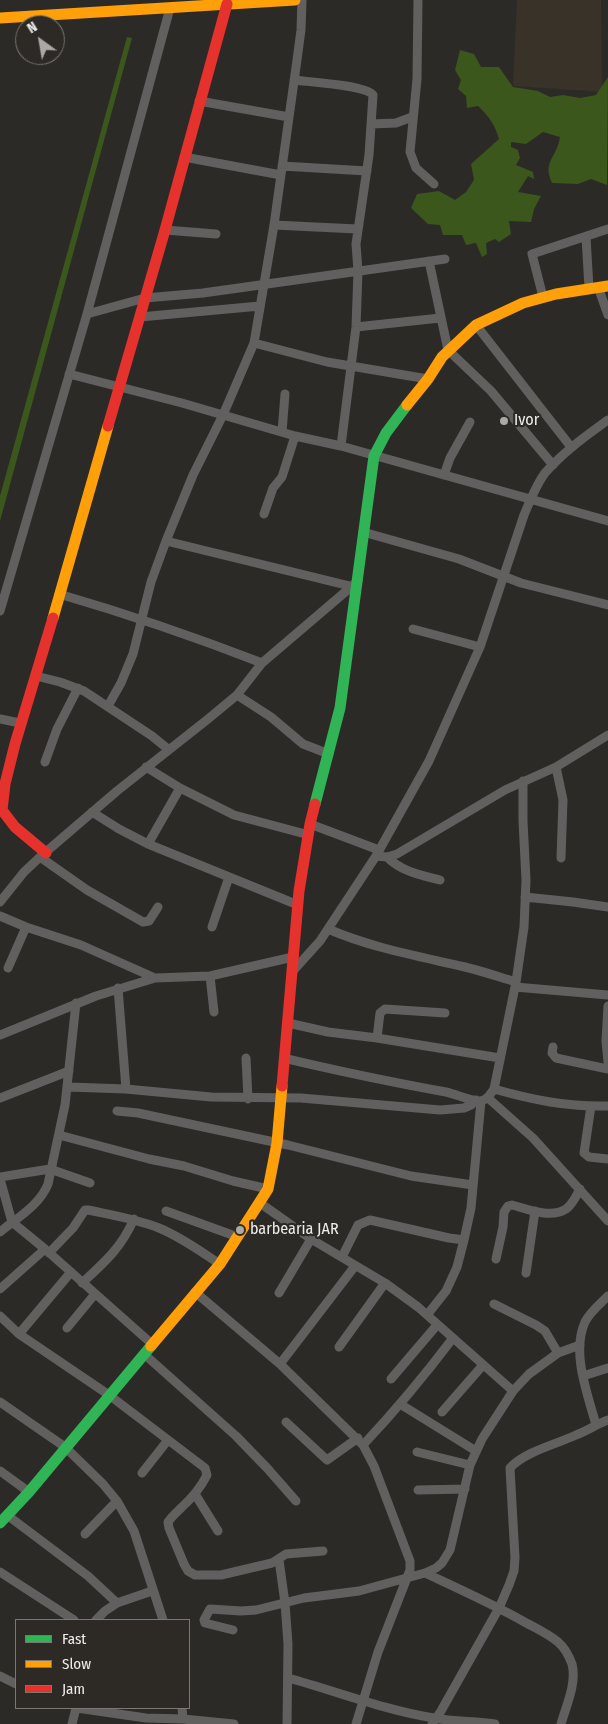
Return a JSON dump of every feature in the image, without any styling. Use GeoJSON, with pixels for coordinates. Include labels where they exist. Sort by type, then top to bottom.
{"type":"FeatureCollection","features":[{"type":"Feature","properties":{"kind":"main road"},"geometry":{"type":"LineString","coordinates":[[0,18],[295,0]]}},
{"type":"Feature","properties":{"kind":"main road"},"geometry":{"type":"LineString","coordinates":[[43,855],[13,825],[1,808],[6,774],[165,230],[227,4]]}},
{"type":"Feature","properties":{"kind":"main road"},"geometry":{"type":"LineString","coordinates":[[3,1519],[28,1492],[220,1264],[268,1189],[281,1098],[298,905],[310,829],[340,708],[354,583],[374,456],[386,433],[448,350],[476,325],[523,303],[598,287]]}},
{"type":"Feature","properties":{"kind":"street"},"geometry":{"type":"LineString","coordinates":[[108,706],[121,683],[133,654],[151,582],[166,541],[193,475],[223,415],[254,342],[274,224],[301,30],[302,0]]}},
{"type":"Feature","properties":{"kind":"street"},"geometry":{"type":"LineString","coordinates":[[418,0],[417,79],[410,152],[416,168],[434,184]]}},
{"type":"Feature","properties":{"kind":"street"},"geometry":{"type":"LineString","coordinates":[[0,611],[87,314],[170,8]]}},
{"type":"Feature","properties":{"kind":"street"},"geometry":{"type":"LineString","coordinates":[[294,80],[346,86],[372,92],[373,95],[367,171],[357,229],[356,327],[341,446]]}},
{"type":"Feature","properties":{"kind":"street"},"geometry":{"type":"LineString","coordinates":[[199,101],[289,117]]}},
{"type":"Feature","properties":{"kind":"street"},"geometry":{"type":"LineString","coordinates":[[371,124],[396,122],[412,117]]}},
{"type":"Feature","properties":{"kind":"street"},"geometry":{"type":"LineString","coordinates":[[184,157],[281,171],[367,171]]}},
{"type":"Feature","properties":{"kind":"street"},"geometry":{"type":"LineString","coordinates":[[274,224],[357,229]]}},
{"type":"Feature","properties":{"kind":"street"},"geometry":{"type":"LineString","coordinates":[[544,297],[532,254],[608,229]]}},
{"type":"Feature","properties":{"kind":"street"},"geometry":{"type":"LineString","coordinates":[[165,230],[216,234]]}},
{"type":"Feature","properties":{"kind":"street"},"geometry":{"type":"LineString","coordinates":[[586,237],[598,287],[608,315]]}},
{"type":"Feature","properties":{"kind":"street"},"geometry":{"type":"LineString","coordinates":[[87,314],[145,298],[203,293],[445,259]]}},
{"type":"Feature","properties":{"kind":"street"},"geometry":{"type":"LineString","coordinates":[[429,260],[448,350],[491,391],[553,465]]}},
{"type":"Feature","properties":{"kind":"street"},"geometry":{"type":"LineString","coordinates":[[140,317],[260,306]]}},
{"type":"Feature","properties":{"kind":"street"},"geometry":{"type":"LineString","coordinates":[[356,327],[440,318]]}},
{"type":"Feature","properties":{"kind":"street"},"geometry":{"type":"LineString","coordinates":[[476,325],[571,448]]}},
{"type":"Feature","properties":{"kind":"street"},"geometry":{"type":"LineString","coordinates":[[254,342],[326,362],[428,379]]}},
{"type":"Feature","properties":{"kind":"street"},"geometry":{"type":"LineString","coordinates":[[69,374],[119,388],[182,402],[295,436],[341,446],[608,521]]}},
{"type":"Feature","properties":{"kind":"street"},"geometry":{"type":"LineString","coordinates":[[282,432],[285,394]]}},
{"type":"Feature","properties":{"kind":"street"},"geometry":{"type":"LineString","coordinates":[[292,972],[328,929],[378,853],[429,761],[480,647],[531,498],[544,474],[571,448],[608,420]]}},
{"type":"Feature","properties":{"kind":"street"},"geometry":{"type":"LineString","coordinates":[[444,475],[450,458],[470,422]]}},
{"type":"Feature","properties":{"kind":"street"},"geometry":{"type":"LineString","coordinates":[[264,514],[273,488],[282,477],[295,436]]}},
{"type":"Feature","properties":{"kind":"street"},"geometry":{"type":"LineString","coordinates":[[363,532],[459,559],[521,583],[608,604]]}},
{"type":"Feature","properties":{"kind":"street"},"geometry":{"type":"LineString","coordinates":[[166,541],[354,583]]}},
{"type":"Feature","properties":{"kind":"street"},"geometry":{"type":"LineString","coordinates":[[0,902],[24,872],[146,767],[208,720],[237,694],[262,663],[354,583]]}},
{"type":"Feature","properties":{"kind":"street"},"geometry":{"type":"LineString","coordinates":[[59,594],[143,619],[262,663]]}},
{"type":"Feature","properties":{"kind":"street"},"geometry":{"type":"LineString","coordinates":[[413,629],[480,647]]}},
{"type":"Feature","properties":{"kind":"street"},"geometry":{"type":"LineString","coordinates":[[36,676],[78,688],[108,706],[168,749]]}},
{"type":"Feature","properties":{"kind":"street"},"geometry":{"type":"LineString","coordinates":[[45,762],[57,730],[78,688]]}},
{"type":"Feature","properties":{"kind":"street"},"geometry":{"type":"LineString","coordinates":[[237,694],[303,744],[329,754]]}},
{"type":"Feature","properties":{"kind":"street"},"geometry":{"type":"LineString","coordinates":[[0,719],[20,723]]}},
{"type":"Feature","properties":{"kind":"street"},"geometry":{"type":"LineString","coordinates":[[387,857],[397,854],[523,781],[556,767],[608,735]]}},
{"type":"Feature","properties":{"kind":"street"},"geometry":{"type":"LineString","coordinates":[[146,767],[180,788],[234,815],[310,829],[378,853],[411,873],[440,880]]}},
{"type":"Feature","properties":{"kind":"street"},"geometry":{"type":"LineString","coordinates":[[556,767],[563,800],[561,858]]}},
{"type":"Feature","properties":{"kind":"street"},"geometry":{"type":"LineString","coordinates":[[68,1087],[126,1089],[212,1097],[281,1098],[454,1110],[481,1100],[494,1090],[516,985],[524,927],[526,898],[523,781]]}},
{"type":"Feature","properties":{"kind":"street"},"geometry":{"type":"LineString","coordinates":[[148,844],[180,788]]}},
{"type":"Feature","properties":{"kind":"street"},"geometry":{"type":"LineString","coordinates":[[92,812],[148,844],[298,905]]}},
{"type":"Feature","properties":{"kind":"street"},"geometry":{"type":"LineString","coordinates":[[43,855],[87,890],[143,922],[148,921],[158,907]]}},
{"type":"Feature","properties":{"kind":"street"},"geometry":{"type":"LineString","coordinates":[[212,927],[229,877]]}},
{"type":"Feature","properties":{"kind":"street"},"geometry":{"type":"LineString","coordinates":[[526,898],[608,907]]}},
{"type":"Feature","properties":{"kind":"street"},"geometry":{"type":"LineString","coordinates":[[0,916],[26,927],[72,941],[155,978]]}},
{"type":"Feature","properties":{"kind":"street"},"geometry":{"type":"LineString","coordinates":[[8,968],[26,927]]}},
{"type":"Feature","properties":{"kind":"street"},"geometry":{"type":"LineString","coordinates":[[328,929],[352,939],[468,968],[516,985],[608,995]]}},
{"type":"Feature","properties":{"kind":"street"},"geometry":{"type":"LineString","coordinates":[[0,1035],[118,988],[155,978],[210,976],[293,957]]}},
{"type":"Feature","properties":{"kind":"street"},"geometry":{"type":"LineString","coordinates":[[210,976],[214,1012]]}},
{"type":"Feature","properties":{"kind":"street"},"geometry":{"type":"LineString","coordinates":[[118,988],[126,1089]]}},
{"type":"Feature","properties":{"kind":"street"},"geometry":{"type":"LineString","coordinates":[[0,1232],[44,1194],[68,1087],[76,1004]]}},
{"type":"Feature","properties":{"kind":"street"},"geometry":{"type":"LineString","coordinates":[[608,1006],[606,1041],[608,1062]]}},
{"type":"Feature","properties":{"kind":"street"},"geometry":{"type":"LineString","coordinates":[[377,1038],[380,1014],[385,1009],[445,1014]]}},
{"type":"Feature","properties":{"kind":"street"},"geometry":{"type":"LineString","coordinates":[[288,1023],[328,1032],[500,1058]]}},
{"type":"Feature","properties":{"kind":"street"},"geometry":{"type":"LineString","coordinates":[[553,1047],[552,1053],[556,1058],[608,1069]]}},
{"type":"Feature","properties":{"kind":"street"},"geometry":{"type":"LineString","coordinates":[[246,1058],[248,1098]]}},
{"type":"Feature","properties":{"kind":"street"},"geometry":{"type":"LineString","coordinates":[[284,1058],[361,1076],[481,1100],[533,1138],[608,1222]]}},
{"type":"Feature","properties":{"kind":"street"},"geometry":{"type":"LineString","coordinates":[[0,1098],[69,1071]]}},
{"type":"Feature","properties":{"kind":"street"},"geometry":{"type":"LineString","coordinates":[[494,1090],[560,1105],[608,1106]]}},
{"type":"Feature","properties":{"kind":"street"},"geometry":{"type":"LineString","coordinates":[[427,1315],[446,1291],[457,1267],[464,1240],[471,1208],[481,1100]]}},
{"type":"Feature","properties":{"kind":"street"},"geometry":{"type":"LineString","coordinates":[[591,1106],[584,1153],[589,1157],[608,1159]]}},
{"type":"Feature","properties":{"kind":"street"},"geometry":{"type":"LineString","coordinates":[[117,1111],[147,1115],[276,1142],[411,1176],[472,1185]]}},
{"type":"Feature","properties":{"kind":"street"},"geometry":{"type":"LineString","coordinates":[[58,1135],[268,1189]]}},
{"type":"Feature","properties":{"kind":"street"},"geometry":{"type":"LineString","coordinates":[[90,1183],[50,1169],[0,1178],[12,1222],[152,1344]]}},
{"type":"Feature","properties":{"kind":"street"},"geometry":{"type":"LineString","coordinates":[[496,1259],[505,1209],[508,1206],[547,1213],[566,1209],[573,1202],[580,1189]]}},
{"type":"Feature","properties":{"kind":"street"},"geometry":{"type":"LineString","coordinates":[[260,1203],[311,1239],[385,1283],[427,1315],[513,1391]]}},
{"type":"Feature","properties":{"kind":"street"},"geometry":{"type":"LineString","coordinates":[[0,1290],[73,1228],[85,1210],[134,1220],[160,1229],[190,1244],[220,1264]]}},
{"type":"Feature","properties":{"kind":"street"},"geometry":{"type":"LineString","coordinates":[[166,1211],[238,1237]]}},
{"type":"Feature","properties":{"kind":"street"},"geometry":{"type":"LineString","coordinates":[[526,1273],[536,1211]]}},
{"type":"Feature","properties":{"kind":"street"},"geometry":{"type":"LineString","coordinates":[[82,1283],[125,1239],[134,1220]]}},
{"type":"Feature","properties":{"kind":"street"},"geometry":{"type":"LineString","coordinates":[[342,1257],[358,1225],[370,1220],[464,1240]]}},
{"type":"Feature","properties":{"kind":"street"},"geometry":{"type":"LineString","coordinates":[[279,1293],[311,1239]]}},
{"type":"Feature","properties":{"kind":"street"},"geometry":{"type":"LineString","coordinates":[[280,1364],[355,1266]]}},
{"type":"Feature","properties":{"kind":"street"},"geometry":{"type":"LineString","coordinates":[[19,1334],[71,1272]]}},
{"type":"Feature","properties":{"kind":"street"},"geometry":{"type":"LineString","coordinates":[[339,1347],[385,1283]]}},
{"type":"Feature","properties":{"kind":"street"},"geometry":{"type":"LineString","coordinates":[[195,1292],[280,1364],[361,1442],[374,1466],[410,1561],[410,1570],[378,1652],[356,1724]]}},
{"type":"Feature","properties":{"kind":"street"},"geometry":{"type":"LineString","coordinates":[[67,1328],[95,1294]]}},
{"type":"Feature","properties":{"kind":"street"},"geometry":{"type":"LineString","coordinates":[[596,1425],[583,1376],[580,1345],[586,1321],[608,1296]]}},
{"type":"Feature","properties":{"kind":"street"},"geometry":{"type":"LineString","coordinates":[[494,1304],[536,1324],[545,1331],[558,1353]]}},
{"type":"Feature","properties":{"kind":"street"},"geometry":{"type":"LineString","coordinates":[[0,1316],[19,1334],[109,1395],[202,1464],[207,1472],[203,1483],[168,1522],[188,1571],[195,1575],[221,1575],[279,1560],[286,1554],[323,1551]]}},
{"type":"Feature","properties":{"kind":"street"},"geometry":{"type":"LineString","coordinates":[[391,1379],[437,1325]]}},
{"type":"Feature","properties":{"kind":"street"},"geometry":{"type":"LineString","coordinates":[[286,1422],[326,1460],[361,1442],[400,1404],[453,1338]]}},
{"type":"Feature","properties":{"kind":"street"},"geometry":{"type":"LineString","coordinates":[[233,1630],[205,1623],[204,1620],[210,1608],[241,1611],[256,1610],[285,1603],[359,1591],[425,1573],[436,1568],[442,1563],[450,1550],[470,1465],[476,1450],[513,1391],[529,1374],[558,1353],[580,1345]]}},
{"type":"Feature","properties":{"kind":"street"},"geometry":{"type":"LineString","coordinates":[[144,1354],[236,1436],[296,1501]]}},
{"type":"Feature","properties":{"kind":"street"},"geometry":{"type":"LineString","coordinates":[[442,1412],[483,1365]]}},
{"type":"Feature","properties":{"kind":"street"},"geometry":{"type":"LineString","coordinates":[[583,1376],[608,1368]]}},
{"type":"Feature","properties":{"kind":"street"},"geometry":{"type":"LineString","coordinates":[[0,1402],[66,1447],[117,1501],[134,1531],[163,1619]]}},
{"type":"Feature","properties":{"kind":"street"},"geometry":{"type":"LineString","coordinates":[[400,1404],[476,1450]]}},
{"type":"Feature","properties":{"kind":"street"},"geometry":{"type":"LineString","coordinates":[[433,1721],[441,1711],[499,1608],[514,1572],[515,1558],[510,1468],[525,1457],[608,1420]]}},
{"type":"Feature","properties":{"kind":"street"},"geometry":{"type":"LineString","coordinates":[[142,1472],[168,1440]]}},
{"type":"Feature","properties":{"kind":"street"},"geometry":{"type":"LineString","coordinates":[[416,1452],[470,1465]]}},
{"type":"Feature","properties":{"kind":"street"},"geometry":{"type":"LineString","coordinates":[[0,1471],[28,1492]]}},
{"type":"Feature","properties":{"kind":"street"},"geometry":{"type":"LineString","coordinates":[[418,1490],[465,1490]]}},
{"type":"Feature","properties":{"kind":"street"},"geometry":{"type":"LineString","coordinates":[[195,1494],[218,1531]]}},
{"type":"Feature","properties":{"kind":"street"},"geometry":{"type":"LineString","coordinates":[[85,1534],[117,1501]]}},
{"type":"Feature","properties":{"kind":"street"},"geometry":{"type":"LineString","coordinates":[[3,1519],[88,1576],[117,1603]]}},
{"type":"Feature","properties":{"kind":"street"},"geometry":{"type":"LineString","coordinates":[[279,1560],[288,1644],[286,1724]]}},
{"type":"Feature","properties":{"kind":"street"},"geometry":{"type":"LineString","coordinates":[[0,1572],[72,1619]]}},
{"type":"Feature","properties":{"kind":"street"},"geometry":{"type":"LineString","coordinates":[[425,1573],[499,1608],[557,1641],[569,1656],[573,1672],[573,1683],[562,1724]]}},
{"type":"Feature","properties":{"kind":"street"},"geometry":{"type":"LineString","coordinates":[[97,1619],[117,1603],[152,1591]]}},
{"type":"Feature","properties":{"kind":"street"},"geometry":{"type":"LineString","coordinates":[[0,1676],[15,1684]]}},
{"type":"Feature","properties":{"kind":"street"},"geometry":{"type":"LineString","coordinates":[[288,1678],[433,1721],[495,1724]]}},
{"type":"Feature","properties":{"kind":"street"},"geometry":{"type":"LineString","coordinates":[[72,1724],[77,1709]]}},
{"type":"Feature","properties":{"kind":"street"},"geometry":{"type":"LineString","coordinates":[[82,1709],[145,1721],[234,1724]]}},
{"type":"Feature","properties":{"kind":"street"},"geometry":{"type":"LineString","coordinates":[[182,1709],[188,1721]]}},
{"type":"Feature","properties":{"kind":"shaded area"},"geometry":{"type":"Polygon","coordinates":[[[517,0],[601,0],[602,92],[513,86],[517,0]]]}},
{"type":"Feature","properties":{"kind":"shaded area"},"geometry":{"type":"Polygon","coordinates":[[[127,37],[132,38],[0,521],[0,496],[127,37]]]}},
{"type":"Feature","properties":{"kind":"shaded area"},"geometry":{"type":"Polygon","coordinates":[[[460,50],[474,54],[481,67],[499,67],[513,87],[538,91],[550,97],[563,95],[580,98],[596,95],[608,77],[607,185],[591,179],[578,184],[552,183],[549,176],[549,164],[560,137],[543,132],[526,144],[511,142],[511,147],[518,150],[520,158],[516,165],[533,172],[534,179],[528,176],[518,192],[541,196],[534,209],[531,222],[509,221],[511,234],[499,242],[495,239],[486,243],[487,254],[482,257],[476,243],[466,245],[462,235],[443,235],[440,225],[428,224],[411,208],[417,194],[439,191],[455,200],[466,192],[474,180],[471,164],[499,139],[485,113],[478,106],[467,108],[466,96],[458,89],[461,80],[455,70],[460,50]]]}},
{"type":"Feature","properties":{"kind":"traffic: fast"},"geometry":{"type":"LineString","coordinates":[[315,804],[340,708],[374,456],[386,433],[407,405]]}},
{"type":"Feature","properties":{"kind":"traffic: fast"},"geometry":{"type":"LineString","coordinates":[[0,1523],[29,1492],[151,1346]]}},
{"type":"Feature","properties":{"kind":"traffic: slow"},"geometry":{"type":"LineString","coordinates":[[0,18],[295,0]]}},
{"type":"Feature","properties":{"kind":"traffic: slow"},"geometry":{"type":"LineString","coordinates":[[407,405],[428,379],[442,357],[476,325],[523,303],[556,294],[608,286]]}},
{"type":"Feature","properties":{"kind":"traffic: slow"},"geometry":{"type":"LineString","coordinates":[[53,618],[108,426]]}},
{"type":"Feature","properties":{"kind":"traffic: slow"},"geometry":{"type":"LineString","coordinates":[[151,1346],[220,1264],[268,1189],[277,1143],[282,1086]]}},
{"type":"Feature","properties":{"kind":"traffic: jam"},"geometry":{"type":"LineString","coordinates":[[108,426],[165,230],[227,4]]}},
{"type":"Feature","properties":{"kind":"traffic: jam"},"geometry":{"type":"LineString","coordinates":[[46,853],[15,827],[2,810],[5,784],[15,744],[53,618]]}},
{"type":"Feature","properties":{"kind":"traffic: jam"},"geometry":{"type":"LineString","coordinates":[[282,1086],[299,891],[315,804]]}},
{"type":"Feature","properties":{"kind":"place","name":"Ivor"},"geometry":{"type":"Point","coordinates":[504,421]}},
{"type":"Feature","properties":{"kind":"place","name":"barbearia JAR"},"geometry":{"type":"Point","coordinates":[240,1230]}}]}
